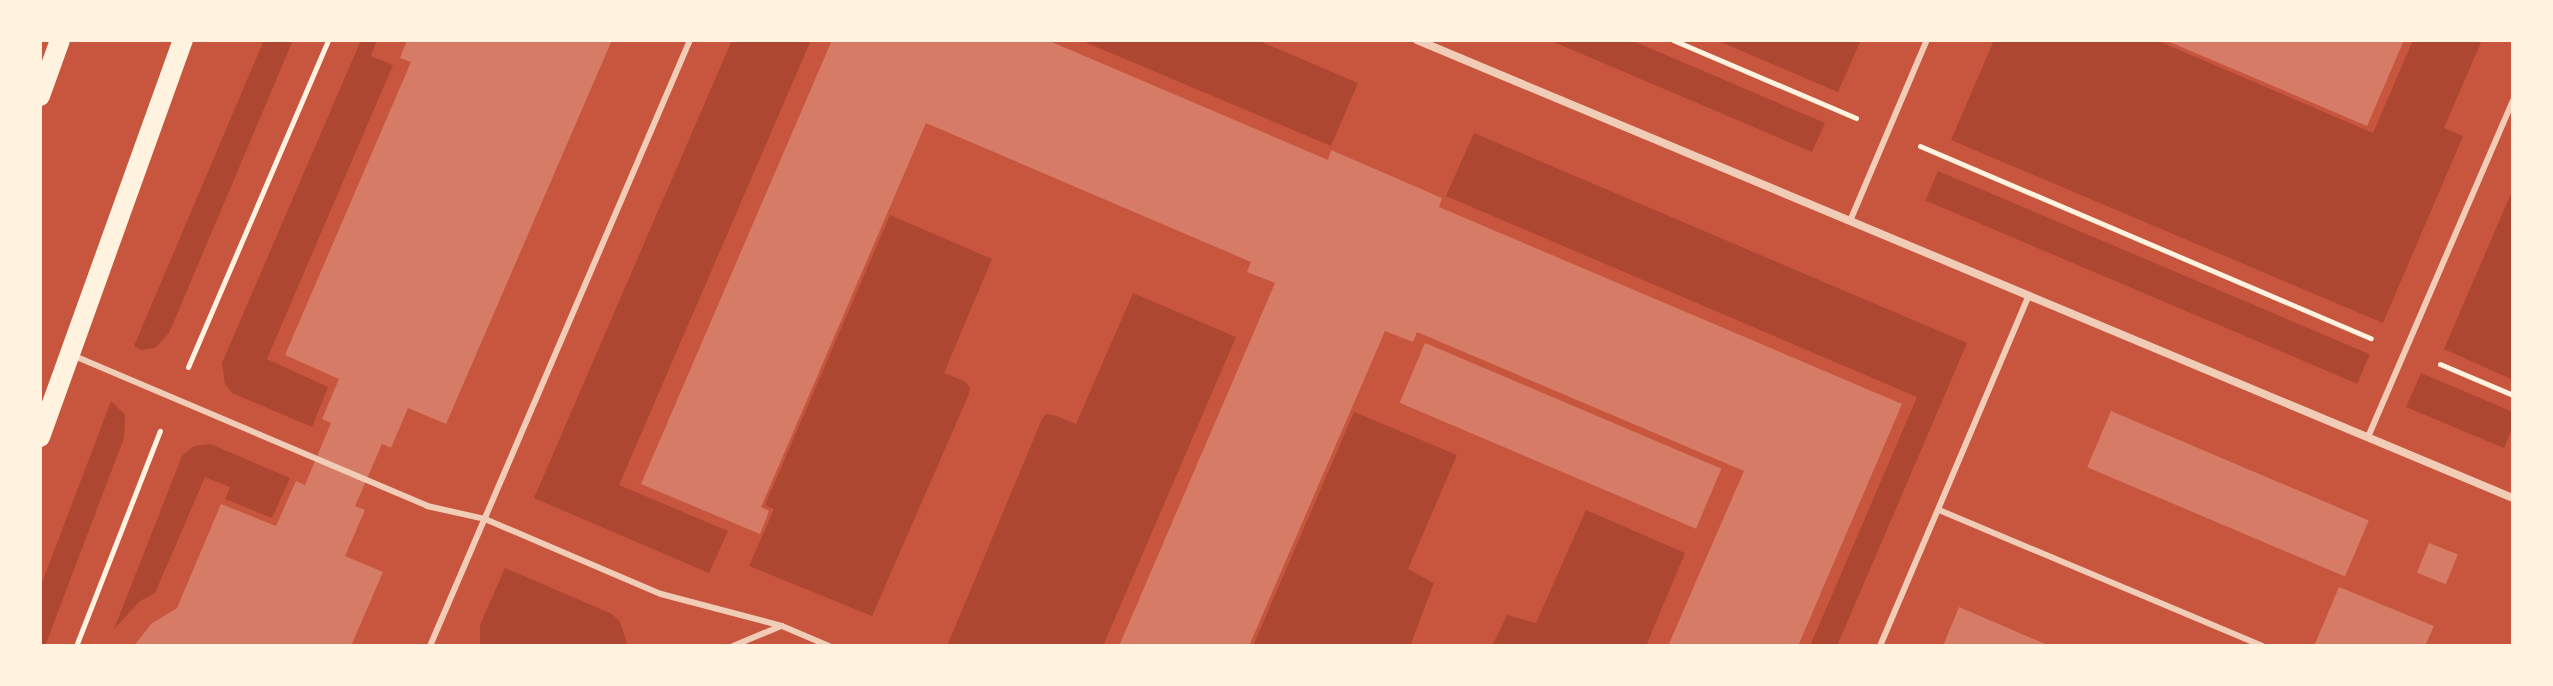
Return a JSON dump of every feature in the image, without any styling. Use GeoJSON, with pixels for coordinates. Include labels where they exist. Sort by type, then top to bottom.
{"type":"FeatureCollection","features":[{"type":"Feature","properties":{"kind":"main road"},"geometry":{"type":"LineString","coordinates":[[40,96],[60,40]]}},
{"type":"Feature","properties":{"kind":"main road"},"geometry":{"type":"LineString","coordinates":[[40,437],[183,40]]}},
{"type":"Feature","properties":{"kind":"street"},"geometry":{"type":"LineString","coordinates":[[1417,40],[2513,498]]}},
{"type":"Feature","properties":{"kind":"lane"},"geometry":{"type":"LineString","coordinates":[[430,646],[690,40]]}},
{"type":"Feature","properties":{"kind":"lane"},"geometry":{"type":"LineString","coordinates":[[1850,221],[1927,40]]}},
{"type":"Feature","properties":{"kind":"lane"},"geometry":{"type":"LineString","coordinates":[[2368,437],[2513,101]]}},
{"type":"Feature","properties":{"kind":"lane"},"geometry":{"type":"LineString","coordinates":[[1880,646],[2029,295]]}},
{"type":"Feature","properties":{"kind":"lane"},"geometry":{"type":"LineString","coordinates":[[72,355],[427,506],[485,519],[661,594],[782,626],[829,646]]}},
{"type":"Feature","properties":{"kind":"lane"},"geometry":{"type":"LineString","coordinates":[[1939,510],[2263,646]]}},
{"type":"Feature","properties":{"kind":"lane"},"geometry":{"type":"LineString","coordinates":[[733,646],[782,626]]}},
{"type":"Feature","properties":{"kind":"path"},"geometry":{"type":"LineString","coordinates":[[76,646],[174,398],[328,40]]}},
{"type":"Feature","properties":{"kind":"path"},"geometry":{"type":"LineString","coordinates":[[1673,40],[2513,395]]}},
{"type":"Feature","properties":{"kind":"shaded area"},"geometry":{"type":"Polygon","coordinates":[[[264,40],[293,40],[169,333],[155,348],[141,350],[134,346],[264,40]]]}},
{"type":"Feature","properties":{"kind":"shaded area"},"geometry":{"type":"Polygon","coordinates":[[[361,40],[377,40],[371,56],[393,65],[267,359],[328,387],[312,427],[232,393],[225,384],[222,363],[361,40]]]}},
{"type":"Feature","properties":{"kind":"shaded area"},"geometry":{"type":"Polygon","coordinates":[[[732,40],[811,40],[619,485],[728,531],[709,573],[534,498],[732,40]]]}},
{"type":"Feature","properties":{"kind":"shaded area"},"geometry":{"type":"Polygon","coordinates":[[[1080,40],[1257,40],[1358,83],[1331,146],[1080,40]]]}},
{"type":"Feature","properties":{"kind":"shaded area"},"geometry":{"type":"Polygon","coordinates":[[[1549,40],[1631,40],[1825,123],[1812,152],[1549,40]]]}},
{"type":"Feature","properties":{"kind":"shaded area"},"geometry":{"type":"Polygon","coordinates":[[[1716,40],[1861,40],[1838,92],[1716,40]]]}},
{"type":"Feature","properties":{"kind":"shaded area"},"geometry":{"type":"Polygon","coordinates":[[[1994,40],[2156,40],[2373,133],[2413,40],[2482,40],[2444,128],[2463,136],[2383,323],[1951,140],[1994,40]]]}},
{"type":"Feature","properties":{"kind":"shaded area"},"geometry":{"type":"Polygon","coordinates":[[[1474,133],[1967,343],[1837,646],[1810,646],[1917,397],[1446,196],[1474,133]]]}},
{"type":"Feature","properties":{"kind":"shaded area"},"geometry":{"type":"Polygon","coordinates":[[[1938,171],[2370,354],[2357,384],[1925,200],[1938,171]]]}},
{"type":"Feature","properties":{"kind":"shaded area"},"geometry":{"type":"Polygon","coordinates":[[[2513,189],[2513,380],[2444,349],[2513,189]]]}},
{"type":"Feature","properties":{"kind":"shaded area"},"geometry":{"type":"Polygon","coordinates":[[[890,215],[992,259],[944,373],[964,381],[970,387],[969,394],[872,616],[749,566],[774,509],[765,505],[890,215]]]}},
{"type":"Feature","properties":{"kind":"shaded area"},"geometry":{"type":"Polygon","coordinates":[[[1133,293],[1236,337],[1103,646],[947,646],[1042,419],[1046,414],[1054,415],[1076,424],[1133,293]]]}},
{"type":"Feature","properties":{"kind":"shaded area"},"geometry":{"type":"Polygon","coordinates":[[[2421,373],[2513,412],[2513,426],[2504,448],[2406,407],[2421,373]]]}},
{"type":"Feature","properties":{"kind":"shaded area"},"geometry":{"type":"Polygon","coordinates":[[[111,401],[125,415],[124,438],[45,646],[40,646],[40,588],[111,401]]]}},
{"type":"Feature","properties":{"kind":"shaded area"},"geometry":{"type":"Polygon","coordinates":[[[1354,412],[1457,455],[1408,569],[1434,583],[1410,646],[1253,646],[1354,412]]]}},
{"type":"Feature","properties":{"kind":"shaded area"},"geometry":{"type":"Polygon","coordinates":[[[210,444],[290,478],[272,518],[225,499],[230,487],[205,477],[155,593],[140,601],[114,629],[182,456],[194,446],[210,444]]]}},
{"type":"Feature","properties":{"kind":"shaded area"},"geometry":{"type":"Polygon","coordinates":[[[1586,510],[1685,553],[1646,646],[1492,646],[1507,615],[1536,623],[1586,510]]]}},
{"type":"Feature","properties":{"kind":"shaded area"},"geometry":{"type":"Polygon","coordinates":[[[505,568],[612,614],[620,622],[628,646],[480,646],[480,625],[505,568]]]}},
{"type":"Feature","properties":{"kind":"building"},"geometry":{"type":"Polygon","coordinates":[[[407,40],[612,40],[446,424],[408,408],[391,448],[382,444],[355,506],[365,510],[345,556],[383,572],[351,646],[134,646],[151,624],[177,608],[221,504],[276,526],[296,481],[305,485],[331,423],[322,419],[339,379],[285,355],[411,62],[400,58],[407,40]]]}},
{"type":"Feature","properties":{"kind":"building"},"geometry":{"type":"Polygon","coordinates":[[[832,40],[1047,40],[1328,160],[1331,150],[1442,198],[1439,207],[1902,404],[1798,646],[1668,646],[1744,471],[1417,332],[1413,342],[1385,331],[1249,646],[1119,646],[1275,283],[1247,272],[1251,262],[926,123],[761,507],[769,511],[760,534],[641,484],[832,40]]]}},
{"type":"Feature","properties":{"kind":"building"},"geometry":{"type":"Polygon","coordinates":[[[2165,40],[2404,40],[2367,126],[2165,40]]]}},
{"type":"Feature","properties":{"kind":"building"},"geometry":{"type":"Polygon","coordinates":[[[1425,343],[1721,469],[1696,529],[1400,403],[1425,343]]]}},
{"type":"Feature","properties":{"kind":"building"},"geometry":{"type":"Polygon","coordinates":[[[2111,411],[2369,520],[2345,577],[2087,467],[2111,411]]]}},
{"type":"Feature","properties":{"kind":"building"},"geometry":{"type":"Polygon","coordinates":[[[2429,543],[2458,555],[2446,584],[2417,573],[2429,543]]]}},
{"type":"Feature","properties":{"kind":"building"},"geometry":{"type":"Polygon","coordinates":[[[2339,587],[2434,626],[2425,646],[2314,646],[2339,587]]]}},
{"type":"Feature","properties":{"kind":"building"},"geometry":{"type":"Polygon","coordinates":[[[1959,607],[2050,646],[1943,646],[1959,607]]]}}]}
